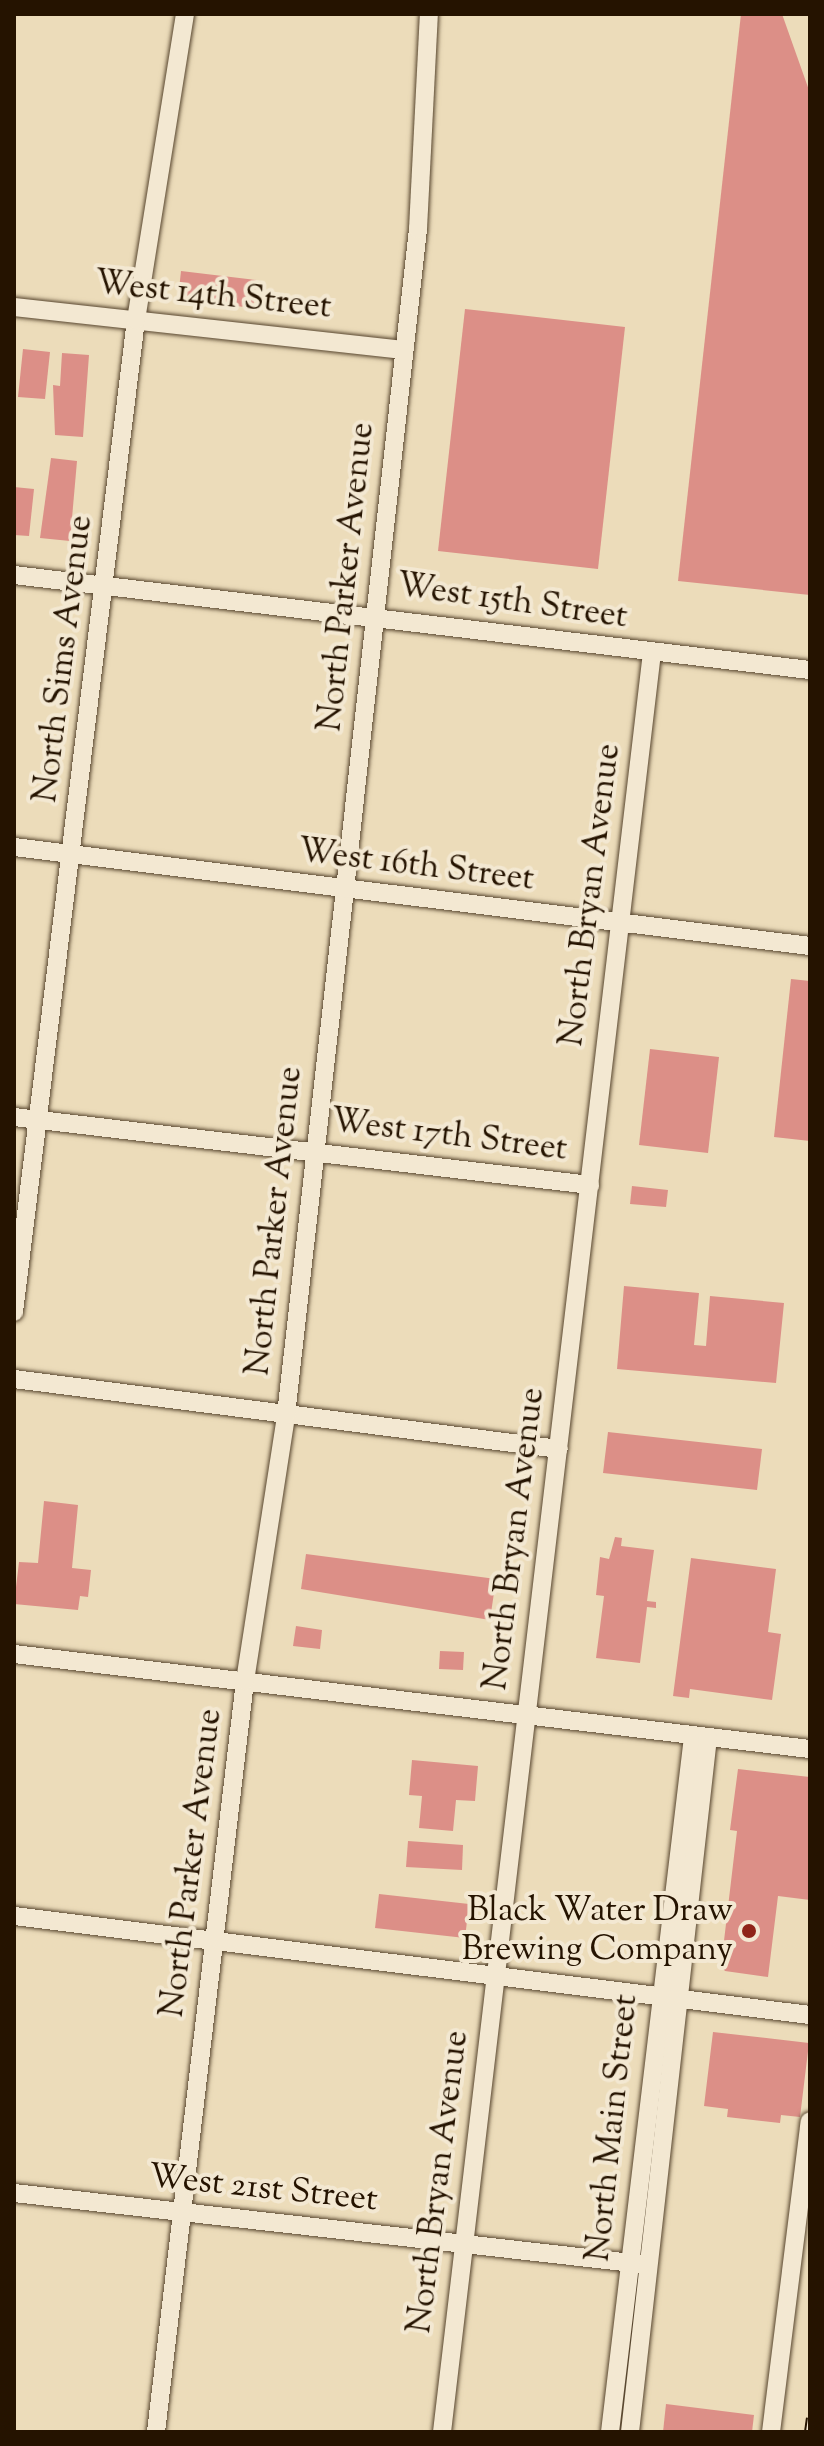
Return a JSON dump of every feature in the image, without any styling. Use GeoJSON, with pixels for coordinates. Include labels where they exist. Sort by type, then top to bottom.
{"type":"FeatureCollection","features":[{"type":"Feature","properties":{"kind":"street","name":"North Sims Avenue"},"geometry":{"type":"LineString","coordinates":[[14,1312],[106,587],[136,320],[185,14]]}},
{"type":"Feature","properties":{"kind":"street","name":"North Parker Avenue"},"geometry":{"type":"LineString","coordinates":[[156,2432],[217,1940],[245,1681],[286,1415],[418,229],[429,14]]}},
{"type":"Feature","properties":{"kind":"street","name":"West 14th Street"},"geometry":{"type":"LineString","coordinates":[[14,307],[404,350]]}},
{"type":"Feature","properties":{"kind":"street","name":"West 15th Street"},"geometry":{"type":"LineString","coordinates":[[14,575],[810,670]]}},
{"type":"Feature","properties":{"kind":"street","name":"North Bryan Avenue"},"geometry":{"type":"LineString","coordinates":[[442,2432],[652,653]]}},
{"type":"Feature","properties":{"kind":"street","name":"West 16th Street"},"geometry":{"type":"LineString","coordinates":[[14,847],[810,946]]}},
{"type":"Feature","properties":{"kind":"street","name":"West 17th Street"},"geometry":{"type":"LineString","coordinates":[[14,1117],[590,1185]]}},
{"type":"Feature","properties":{"kind":"street"},"geometry":{"type":"LineString","coordinates":[[14,1379],[559,1449]]}},
{"type":"Feature","properties":{"kind":"street"},"geometry":{"type":"LineString","coordinates":[[14,1654],[810,1749]]}},
{"type":"Feature","properties":{"kind":"street","name":"North Main Street"},"geometry":{"type":"LineString","coordinates":[[610,2432],[639,2264],[701,1738]]}},
{"type":"Feature","properties":{"kind":"street"},"geometry":{"type":"LineString","coordinates":[[14,1916],[810,2015]]}},
{"type":"Feature","properties":{"kind":"street"},"geometry":{"type":"LineString","coordinates":[[771,2432],[810,2121]]}},
{"type":"Feature","properties":{"kind":"street","name":"West 21st Street"},"geometry":{"type":"LineString","coordinates":[[14,2193],[639,2264]]}},
{"type":"Feature","properties":{"kind":"street","name":"North Main Street"},"geometry":{"type":"LineString","coordinates":[[630,2432],[639,2264]]}},
{"type":"Feature","properties":{"kind":"building"},"geometry":{"type":"Polygon","coordinates":[[[741,14],[782,14],[810,93],[810,595],[678,581],[741,14]]]}},
{"type":"Feature","properties":{"kind":"building"},"geometry":{"type":"Polygon","coordinates":[[[181,271],[257,280],[253,308],[178,299],[181,271]]]}},
{"type":"Feature","properties":{"kind":"building"},"geometry":{"type":"Polygon","coordinates":[[[465,309],[625,327],[598,569],[438,551],[465,309]]]}},
{"type":"Feature","properties":{"kind":"building"},"geometry":{"type":"Polygon","coordinates":[[[23,349],[50,352],[45,399],[18,397],[23,349]]]}},
{"type":"Feature","properties":{"kind":"building"},"geometry":{"type":"Polygon","coordinates":[[[62,353],[89,355],[83,437],[55,435],[53,385],[60,386],[62,353]]]}},
{"type":"Feature","properties":{"kind":"building"},"geometry":{"type":"Polygon","coordinates":[[[51,458],[77,461],[70,541],[40,538],[51,458]]]}},
{"type":"Feature","properties":{"kind":"building"},"geometry":{"type":"Polygon","coordinates":[[[14,487],[34,489],[29,536],[14,535],[14,487]]]}},
{"type":"Feature","properties":{"kind":"building"},"geometry":{"type":"Polygon","coordinates":[[[791,979],[810,981],[810,1141],[774,1137],[791,979]]]}},
{"type":"Feature","properties":{"kind":"building"},"geometry":{"type":"Polygon","coordinates":[[[650,1049],[719,1057],[708,1153],[639,1145],[650,1049]]]}},
{"type":"Feature","properties":{"kind":"building"},"geometry":{"type":"Polygon","coordinates":[[[632,1186],[668,1190],[666,1207],[630,1204],[632,1186]]]}},
{"type":"Feature","properties":{"kind":"building"},"geometry":{"type":"Polygon","coordinates":[[[624,1286],[699,1293],[694,1345],[706,1346],[710,1296],[784,1303],[776,1383],[617,1369],[624,1286]]]}},
{"type":"Feature","properties":{"kind":"building"},"geometry":{"type":"Polygon","coordinates":[[[608,1432],[762,1449],[757,1490],[603,1473],[608,1432]]]}},
{"type":"Feature","properties":{"kind":"building"},"geometry":{"type":"Polygon","coordinates":[[[44,1501],[78,1505],[72,1568],[91,1570],[88,1597],[80,1596],[78,1610],[14,1604],[19,1562],[38,1563],[44,1501]]]}},
{"type":"Feature","properties":{"kind":"building"},"geometry":{"type":"Polygon","coordinates":[[[615,1537],[622,1538],[621,1546],[654,1550],[647,1601],[656,1602],[656,1608],[647,1607],[640,1663],[596,1658],[604,1596],[596,1595],[600,1557],[609,1559],[615,1537]]]}},
{"type":"Feature","properties":{"kind":"building"},"geometry":{"type":"Polygon","coordinates":[[[306,1554],[496,1579],[490,1620],[301,1589],[306,1554]]]}},
{"type":"Feature","properties":{"kind":"building"},"geometry":{"type":"Polygon","coordinates":[[[691,1558],[776,1569],[768,1632],[781,1634],[772,1700],[690,1689],[689,1698],[673,1696],[691,1558]]]}},
{"type":"Feature","properties":{"kind":"building"},"geometry":{"type":"Polygon","coordinates":[[[296,1626],[322,1630],[320,1649],[293,1646],[296,1626]]]}},
{"type":"Feature","properties":{"kind":"building"},"geometry":{"type":"Polygon","coordinates":[[[440,1651],[464,1652],[463,1670],[439,1669],[440,1651]]]}},
{"type":"Feature","properties":{"kind":"building"},"geometry":{"type":"Polygon","coordinates":[[[412,1760],[478,1766],[475,1801],[456,1800],[453,1831],[419,1828],[422,1796],[409,1795],[412,1760]]]}},
{"type":"Feature","properties":{"kind":"building"},"geometry":{"type":"Polygon","coordinates":[[[738,1769],[810,1777],[810,1900],[778,1896],[768,1977],[725,1971],[721,1966],[737,1831],[730,1830],[738,1769]]]}},
{"type":"Feature","properties":{"kind":"building"},"geometry":{"type":"Polygon","coordinates":[[[408,1841],[463,1845],[462,1870],[406,1867],[408,1841]]]}},
{"type":"Feature","properties":{"kind":"building"},"geometry":{"type":"Polygon","coordinates":[[[379,1894],[469,1904],[465,1938],[375,1928],[379,1894]]]}},
{"type":"Feature","properties":{"kind":"building"},"geometry":{"type":"Polygon","coordinates":[[[713,2032],[809,2043],[800,2117],[781,2115],[780,2123],[727,2117],[728,2109],[704,2106],[713,2032]]]}},
{"type":"Feature","properties":{"kind":"building"},"geometry":{"type":"Polygon","coordinates":[[[666,2404],[754,2415],[752,2432],[663,2432],[666,2404]]]}},
{"type":"Feature","properties":{"kind":"railway"},"geometry":{"type":"LineString","coordinates":[[808,2432],[810,2418]]}},
{"type":"Feature","properties":{"kind":"place","name":"Black Water Draw Brewing Company"},"geometry":{"type":"Point","coordinates":[749,1931]}}]}
